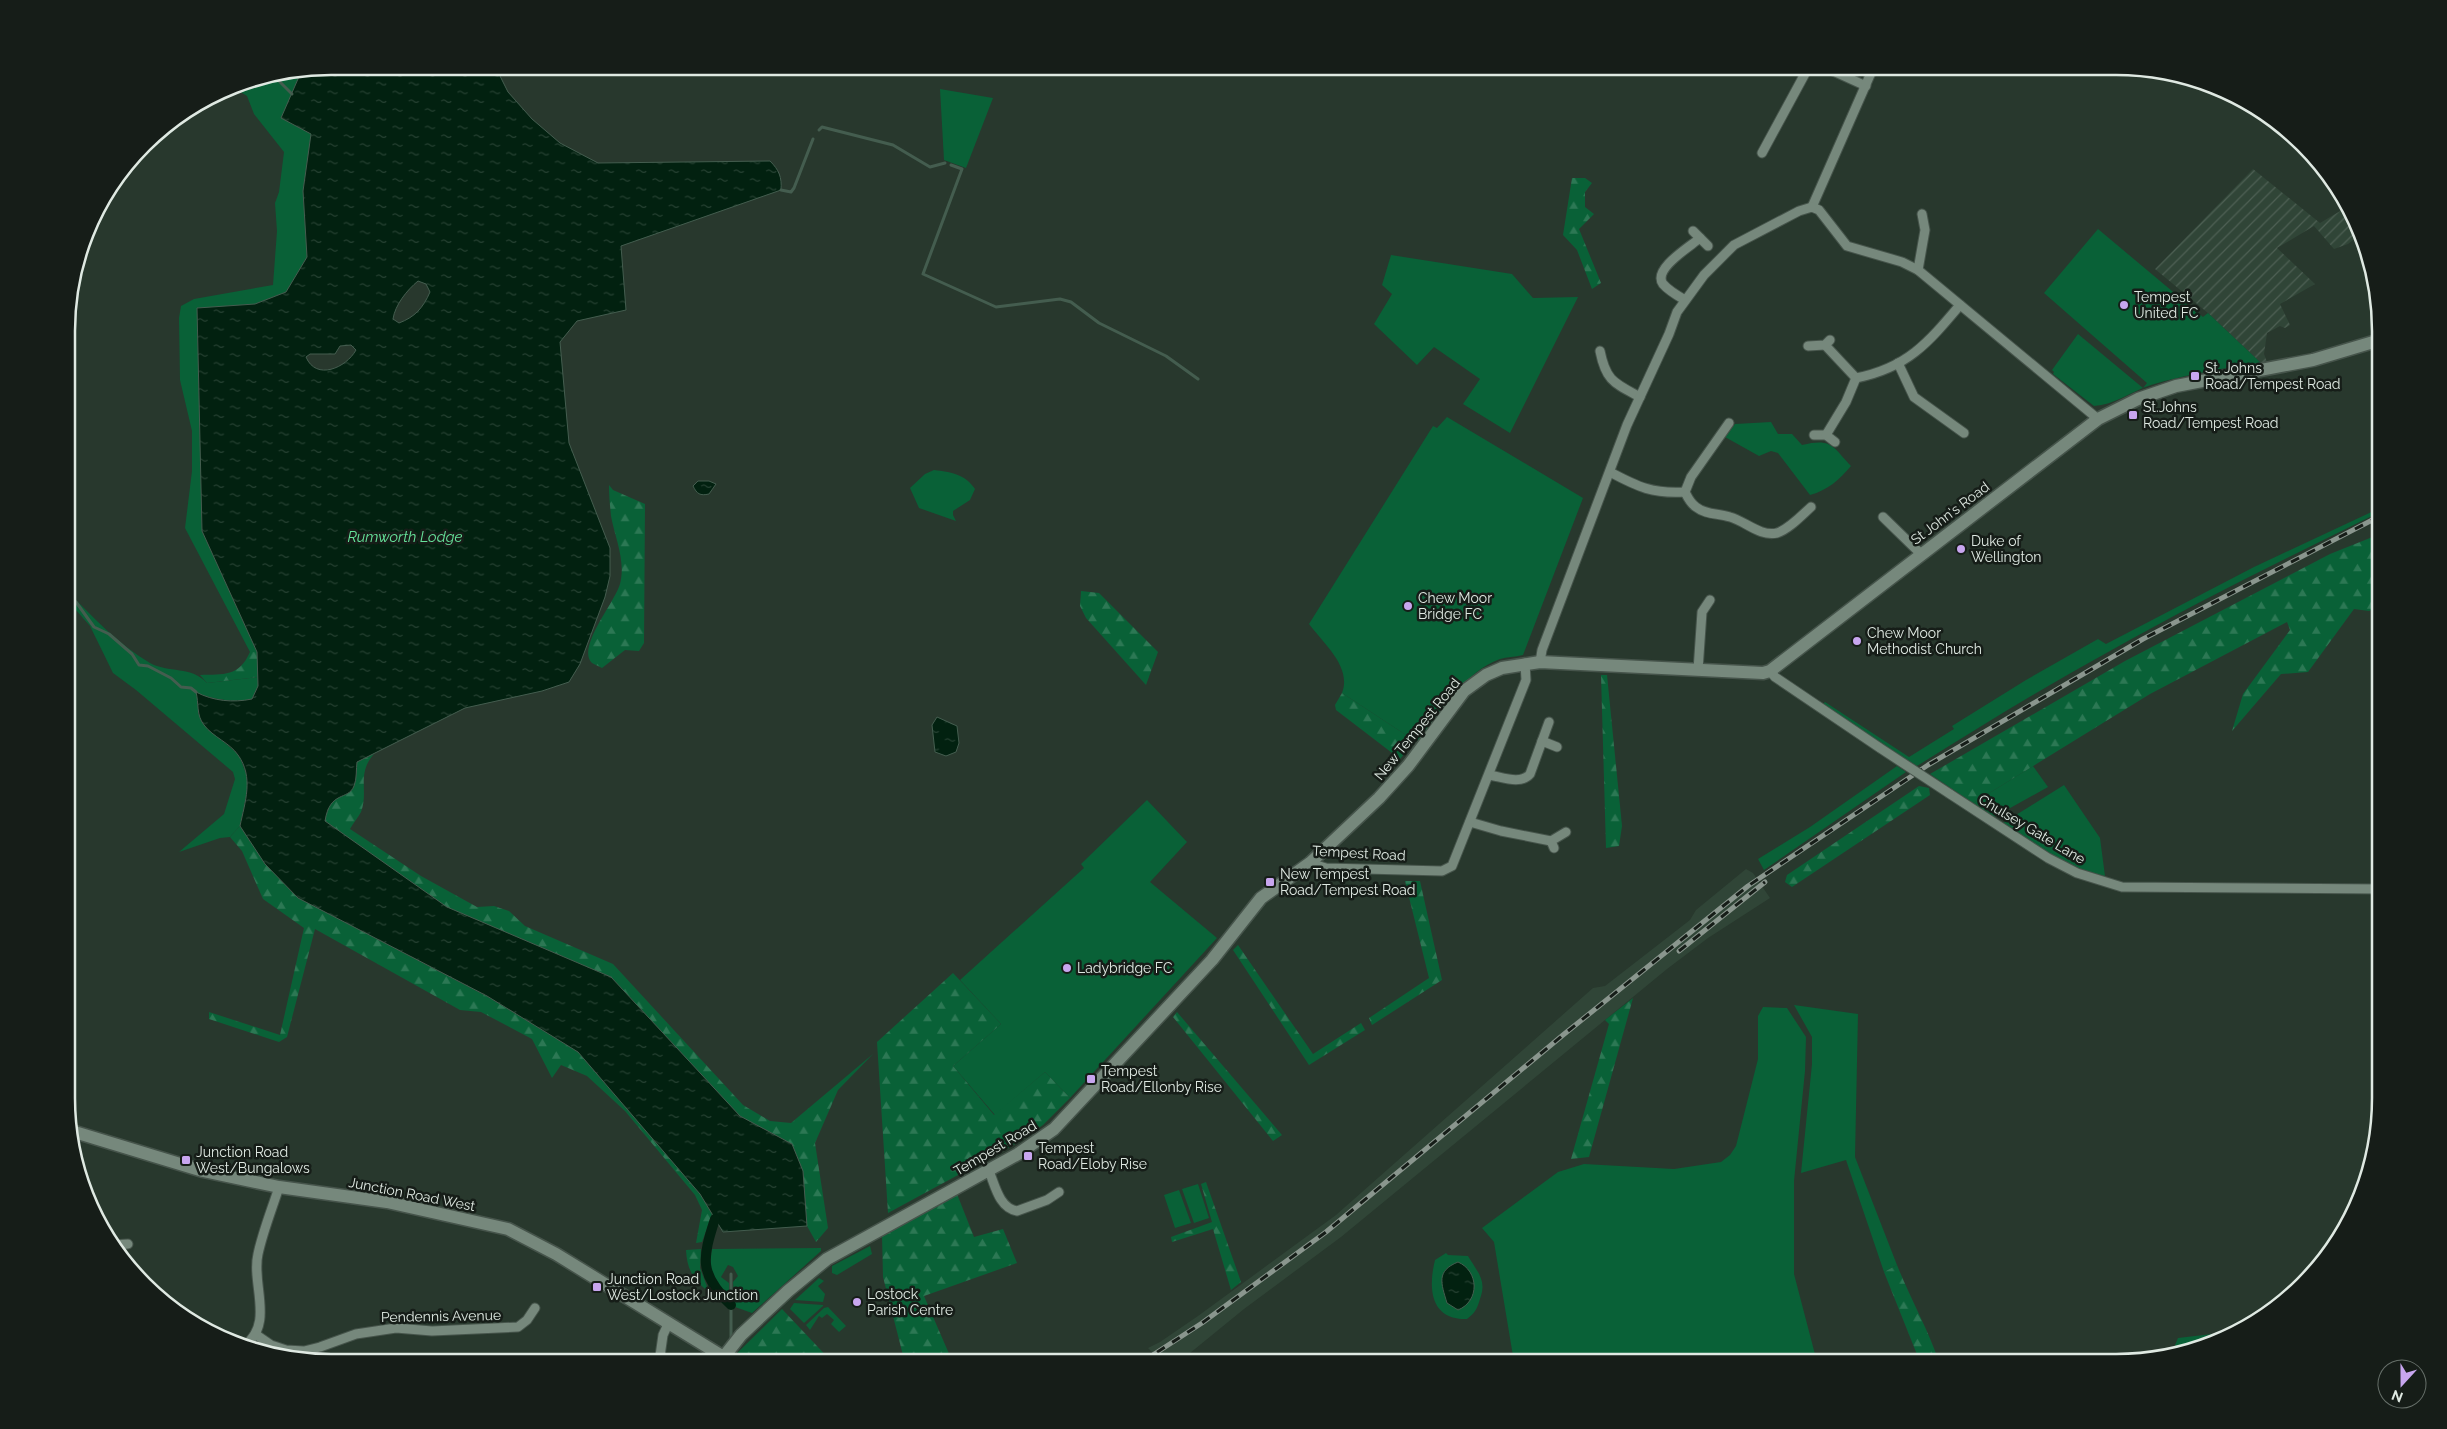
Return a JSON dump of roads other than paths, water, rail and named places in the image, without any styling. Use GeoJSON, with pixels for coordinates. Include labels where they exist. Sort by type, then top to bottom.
{"type":"FeatureCollection","features":[{"type":"Feature","properties":{"kind":"street"},"geometry":{"type":"LineString","coordinates":[[1762,153],[1804,75]]}},
{"type":"Feature","properties":{"kind":"street"},"geometry":{"type":"LineString","coordinates":[[1842,75],[1866,86]]}},
{"type":"Feature","properties":{"kind":"street"},"geometry":{"type":"LineString","coordinates":[[1812,207],[1870,75]]}},
{"type":"Feature","properties":{"kind":"street"},"geometry":{"type":"LineString","coordinates":[[1770,670],[1763,673],[1540,662],[1542,650],[1610,472],[1677,312],[1717,260],[1734,246],[1799,211],[1812,207],[1825,215],[1847,246],[1902,262],[1918,270],[2098,419]]}},
{"type":"Feature","properties":{"kind":"street"},"geometry":{"type":"LineString","coordinates":[[1918,270],[1925,230],[1922,214]]}},
{"type":"Feature","properties":{"kind":"street"},"geometry":{"type":"LineString","coordinates":[[1692,231],[1708,246]]}},
{"type":"Feature","properties":{"kind":"street"},"geometry":{"type":"LineString","coordinates":[[1685,300],[1662,283],[1661,278],[1664,269],[1673,258],[1700,238]]}},
{"type":"Feature","properties":{"kind":"street"},"geometry":{"type":"LineString","coordinates":[[1856,378],[1881,372],[1926,345],[1960,305]]}},
{"type":"Feature","properties":{"kind":"street","name":"St John's Road"},"geometry":{"type":"LineString","coordinates":[[1770,670],[2098,419],[2138,399],[2176,386],[2314,360],[2372,342]]}},
{"type":"Feature","properties":{"kind":"street"},"geometry":{"type":"LineString","coordinates":[[1808,346],[1827,343],[1856,378]]}},
{"type":"Feature","properties":{"kind":"street"},"geometry":{"type":"LineString","coordinates":[[1600,351],[1600,371],[1612,381],[1640,397]]}},
{"type":"Feature","properties":{"kind":"street"},"geometry":{"type":"LineString","coordinates":[[1898,363],[1914,397],[1951,429],[1964,434]]}},
{"type":"Feature","properties":{"kind":"street"},"geometry":{"type":"LineString","coordinates":[[1826,435],[1846,402],[1856,378]]}},
{"type":"Feature","properties":{"kind":"street"},"geometry":{"type":"LineString","coordinates":[[1729,423],[1691,477],[1685,492],[1689,501],[1701,510],[1728,516],[1763,532],[1770,533],[1777,533],[1787,527],[1811,507]]}},
{"type":"Feature","properties":{"kind":"street"},"geometry":{"type":"LineString","coordinates":[[1814,435],[1826,435],[1834,442]]}},
{"type":"Feature","properties":{"kind":"street"},"geometry":{"type":"LineString","coordinates":[[1610,472],[1654,492],[1685,492]]}},
{"type":"Feature","properties":{"kind":"street"},"geometry":{"type":"LineString","coordinates":[[1883,517],[1921,554]]}},
{"type":"Feature","properties":{"kind":"street"},"geometry":{"type":"LineString","coordinates":[[1698,670],[1702,612],[1710,600]]}},
{"type":"Feature","properties":{"kind":"street"},"geometry":{"type":"LineString","coordinates":[[1695,604],[1702,612]]}},
{"type":"Feature","properties":{"kind":"street","name":"New Tempest Road"},"geometry":{"type":"LineString","coordinates":[[1310,863],[1379,798],[1408,766],[1464,691],[1502,668],[1524,663],[1540,662]]}},
{"type":"Feature","properties":{"kind":"street","name":"Tempest Road"},"geometry":{"type":"LineString","coordinates":[[725,1354],[741,1335],[781,1297],[827,1259],[1038,1141],[1069,1115],[1212,960],[1261,898],[1310,863],[1326,868],[1449,870],[1526,680],[1524,663]]}},
{"type":"Feature","properties":{"kind":"street","name":"Chulsey Gate Lane"},"geometry":{"type":"LineString","coordinates":[[1770,670],[1775,677],[1880,748],[2048,858],[2077,873],[2122,887],[2372,889]]}},
{"type":"Feature","properties":{"kind":"street"},"geometry":{"type":"LineString","coordinates":[[1489,775],[1520,780],[1526,779],[1530,774],[1549,722]]}},
{"type":"Feature","properties":{"kind":"street"},"geometry":{"type":"LineString","coordinates":[[1542,742],[1557,747]]}},
{"type":"Feature","properties":{"kind":"street"},"geometry":{"type":"LineString","coordinates":[[1470,822],[1552,844],[1566,832]]}},
{"type":"Feature","properties":{"kind":"street","name":"Junction Road West"},"geometry":{"type":"LineString","coordinates":[[77,1133],[203,1171],[279,1186],[387,1202],[508,1229],[556,1254],[669,1322],[714,1354]]}},
{"type":"Feature","properties":{"kind":"street"},"geometry":{"type":"LineString","coordinates":[[988,1170],[1001,1201],[1012,1210],[1017,1211],[1047,1200],[1060,1192]]}},
{"type":"Feature","properties":{"kind":"street"},"geometry":{"type":"LineString","coordinates":[[249,1340],[255,1334],[261,1309],[258,1254],[279,1186]]}},
{"type":"Feature","properties":{"kind":"street"},"geometry":{"type":"LineString","coordinates":[[121,1244],[128,1244]]}},
{"type":"Feature","properties":{"kind":"street","name":"Pendennis Avenue"},"geometry":{"type":"LineString","coordinates":[[286,1350],[304,1351],[356,1334],[396,1328],[432,1332],[518,1327],[527,1320],[534,1308]]}},
{"type":"Feature","properties":{"kind":"street"},"geometry":{"type":"LineString","coordinates":[[660,1354],[663,1335],[669,1322]]}},
{"type":"Feature","properties":{"kind":"street","name":"Pendennis Avenue"},"geometry":{"type":"LineString","coordinates":[[255,1334],[271,1345],[286,1350]]}},
{"type":"Feature","properties":{"kind":"water","name":"Rumworth Lodge"},"geometry":{"type":"Polygon","coordinates":[[[331,75],[500,75],[508,92],[532,119],[560,143],[598,163],[770,161],[779,174],[781,190],[621,246],[626,310],[577,321],[560,342],[569,443],[610,548],[610,576],[605,597],[580,664],[569,682],[542,691],[465,708],[357,762],[354,786],[351,791],[335,800],[327,811],[325,821],[447,907],[611,977],[740,1116],[792,1144],[803,1171],[807,1226],[723,1232],[700,1194],[578,1052],[487,996],[298,898],[265,864],[240,826],[247,790],[246,772],[243,763],[235,751],[212,733],[201,721],[196,692],[216,699],[230,701],[245,700],[252,699],[258,686],[257,652],[202,531],[197,308],[255,304],[286,292],[307,257],[303,191],[311,134],[281,118],[299,77],[331,75]],[[418,281],[406,293],[396,308],[393,319],[399,323],[410,318],[418,311],[430,292],[426,284],[418,281]],[[351,345],[340,346],[335,354],[310,354],[306,357],[317,369],[324,370],[331,369],[345,362],[356,350],[351,345]]]}},
{"type":"Feature","properties":{"kind":"water"},"geometry":{"type":"Polygon","coordinates":[[[698,481],[709,481],[716,484],[709,494],[703,495],[697,493],[693,486],[698,481]]]}},
{"type":"Feature","properties":{"kind":"water"},"geometry":{"type":"Polygon","coordinates":[[[937,717],[957,726],[959,743],[956,752],[946,756],[935,752],[932,725],[937,717]]]}},
{"type":"Feature","properties":{"kind":"water"},"geometry":{"type":"Polygon","coordinates":[[[1458,1262],[1470,1272],[1474,1286],[1470,1300],[1458,1310],[1447,1303],[1442,1278],[1446,1269],[1458,1262]]]}},
{"type":"Feature","properties":{"kind":"waterway"},"geometry":{"type":"LineString","coordinates":[[279,81],[292,94]]}},
{"type":"Feature","properties":{"kind":"waterway"},"geometry":{"type":"LineString","coordinates":[[819,130],[822,127],[893,145],[930,167],[945,163]]}},
{"type":"Feature","properties":{"kind":"waterway"},"geometry":{"type":"LineString","coordinates":[[781,190],[791,192],[794,188],[813,139]]}},
{"type":"Feature","properties":{"kind":"waterway"},"geometry":{"type":"LineString","coordinates":[[951,165],[962,169],[923,274],[996,307],[1060,299],[1071,302],[1099,323],[1166,356],[1198,379]]}},
{"type":"Feature","properties":{"kind":"waterway"},"geometry":{"type":"LineString","coordinates":[[75,601],[94,627],[109,634],[132,654],[139,665],[148,666],[171,678],[181,687],[191,688],[196,692]]}},
{"type":"Feature","properties":{"kind":"waterway"},"geometry":{"type":"LineString","coordinates":[[715,1219],[708,1245],[706,1265],[708,1275],[713,1284],[731,1305]]}},
{"type":"Feature","properties":{"kind":"waterway"},"geometry":{"type":"LineString","coordinates":[[731,1274],[731,1339]]}},
{"type":"Feature","properties":{"kind":"railway"},"geometry":{"type":"LineString","coordinates":[[1154,1354],[1202,1323],[1326,1232],[1563,1035],[1748,886],[1928,765],[2143,639],[2372,520]]}},
{"type":"Feature","properties":{"kind":"railway"},"geometry":{"type":"LineString","coordinates":[[1679,951],[1765,882]]}},
{"type":"Feature","properties":{"kind":"place","name":"Tempest United FC"},"geometry":{"type":"Point","coordinates":[2124,305]}},
{"type":"Feature","properties":{"kind":"place","name":"St. Johns Road/Tempest Road"},"geometry":{"type":"Point","coordinates":[2195,376]}},
{"type":"Feature","properties":{"kind":"place","name":"St.Johns Road/Tempest Road"},"geometry":{"type":"Point","coordinates":[2133,415]}},
{"type":"Feature","properties":{"kind":"place","name":"Duke of Wellington"},"geometry":{"type":"Point","coordinates":[1961,549]}},
{"type":"Feature","properties":{"kind":"place","name":"Chew Moor Bridge FC"},"geometry":{"type":"Point","coordinates":[1408,606]}},
{"type":"Feature","properties":{"kind":"place","name":"Chew Moor Methodist Church"},"geometry":{"type":"Point","coordinates":[1857,641]}},
{"type":"Feature","properties":{"kind":"place","name":"New Tempest Road/Tempest Road"},"geometry":{"type":"Point","coordinates":[1270,882]}},
{"type":"Feature","properties":{"kind":"place","name":"Ladybridge FC"},"geometry":{"type":"Point","coordinates":[1067,968]}},
{"type":"Feature","properties":{"kind":"place","name":"Tempest Road/Ellonby Rise"},"geometry":{"type":"Point","coordinates":[1091,1079]}},
{"type":"Feature","properties":{"kind":"place","name":"Tempest Road/Eloby Rise"},"geometry":{"type":"Point","coordinates":[1028,1156]}},
{"type":"Feature","properties":{"kind":"place","name":"Junction Road West/Bungalows"},"geometry":{"type":"Point","coordinates":[186,1160]}},
{"type":"Feature","properties":{"kind":"place","name":"Junction Road West/Lostock Junction"},"geometry":{"type":"Point","coordinates":[597,1287]}},
{"type":"Feature","properties":{"kind":"place","name":"Lostock Parish Centre"},"geometry":{"type":"Point","coordinates":[857,1302]}}]}
